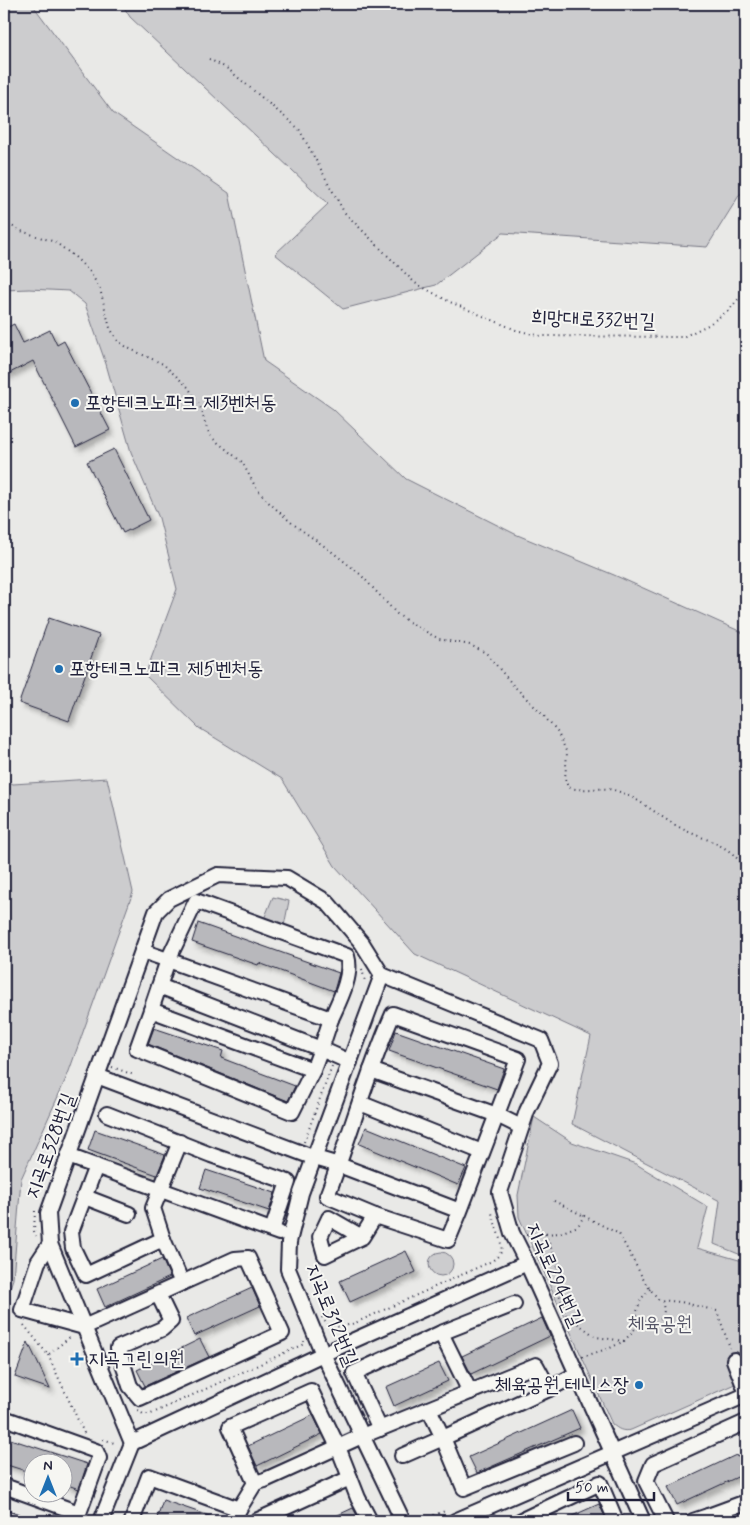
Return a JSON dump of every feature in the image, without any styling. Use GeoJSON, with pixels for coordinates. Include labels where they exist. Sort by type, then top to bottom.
{"type":"FeatureCollection","features":[{"type":"Feature","properties":{"kind":"street","name":"지곡로328번길"},"geometry":{"type":"LineString","coordinates":[[126,1444],[80,1330],[50,1244],[48,1213],[156,912],[169,900],[218,875],[287,878],[327,902],[362,942],[382,975]]}},
{"type":"Feature","properties":{"kind":"street"},"geometry":{"type":"LineString","coordinates":[[196,901],[347,956],[350,966],[338,1003],[313,1070],[292,1112],[136,1049],[168,960],[196,901]]}},
{"type":"Feature","properties":{"kind":"street"},"geometry":{"type":"LineString","coordinates":[[142,951],[331,1019]]}},
{"type":"Feature","properties":{"kind":"street","name":"지곡로294번길"},"geometry":{"type":"LineString","coordinates":[[382,975],[540,1040],[550,1063],[527,1111],[500,1192],[507,1238],[527,1263],[643,1521]]}},
{"type":"Feature","properties":{"kind":"street","name":"지곡로312번길"},"geometry":{"type":"LineString","coordinates":[[382,975],[316,1158],[301,1192],[290,1237],[288,1268],[323,1354],[402,1521]]}},
{"type":"Feature","properties":{"kind":"street"},"geometry":{"type":"LineString","coordinates":[[159,986],[350,1062]]}},
{"type":"Feature","properties":{"kind":"street"},"geometry":{"type":"LineString","coordinates":[[151,1010],[313,1070]]}},
{"type":"Feature","properties":{"kind":"street"},"geometry":{"type":"LineString","coordinates":[[393,1014],[518,1059],[448,1240],[375,1216],[326,1196],[339,1165],[360,1103],[381,1041],[393,1014]]}},
{"type":"Feature","properties":{"kind":"street"},"geometry":{"type":"LineString","coordinates":[[371,1070],[497,1115],[521,1127]]}},
{"type":"Feature","properties":{"kind":"street"},"geometry":{"type":"LineString","coordinates":[[97,1076],[460,1211]]}},
{"type":"Feature","properties":{"kind":"street"},"geometry":{"type":"LineString","coordinates":[[360,1103],[482,1152]]}},
{"type":"Feature","properties":{"kind":"street"},"geometry":{"type":"LineString","coordinates":[[108,1114],[211,1155],[288,1182],[272,1230]]}},
{"type":"Feature","properties":{"kind":"street"},"geometry":{"type":"LineString","coordinates":[[180,1142],[162,1190],[153,1208],[163,1240],[182,1283]]}},
{"type":"Feature","properties":{"kind":"street"},"geometry":{"type":"LineString","coordinates":[[68,1156],[290,1237]]}},
{"type":"Feature","properties":{"kind":"street"},"geometry":{"type":"LineString","coordinates":[[96,1166],[71,1232],[73,1248],[86,1275],[163,1240]]}},
{"type":"Feature","properties":{"kind":"street"},"geometry":{"type":"LineString","coordinates":[[85,1197],[129,1214]]}},
{"type":"Feature","properties":{"kind":"street"},"geometry":{"type":"LineString","coordinates":[[362,1237],[375,1216]]}},
{"type":"Feature","properties":{"kind":"street"},"geometry":{"type":"LineString","coordinates":[[50,1244],[38,1262],[22,1310],[80,1330],[158,1294],[182,1283],[235,1259],[248,1258],[282,1333],[140,1398],[130,1386],[118,1348],[162,1329],[171,1321],[158,1294]]}},
{"type":"Feature","properties":{"kind":"street"},"geometry":{"type":"LineString","coordinates":[[101,1521],[126,1444],[527,1263]]}},
{"type":"Feature","properties":{"kind":"street"},"geometry":{"type":"LineString","coordinates":[[380,1429],[354,1373],[441,1333],[514,1304]]}},
{"type":"Feature","properties":{"kind":"street"},"geometry":{"type":"LineString","coordinates":[[441,1333],[470,1392]]}},
{"type":"Feature","properties":{"kind":"street"},"geometry":{"type":"LineString","coordinates":[[739,1364],[746,1391]]}},
{"type":"Feature","properties":{"kind":"street"},"geometry":{"type":"LineString","coordinates":[[132,1521],[149,1476],[236,1515],[254,1483],[266,1480],[362,1436],[470,1392],[536,1366],[549,1389]]}},
{"type":"Feature","properties":{"kind":"street"},"geometry":{"type":"LineString","coordinates":[[402,1456],[549,1389],[577,1374]]}},
{"type":"Feature","properties":{"kind":"street"},"geometry":{"type":"LineString","coordinates":[[254,1483],[230,1427],[311,1391],[370,1521]]}},
{"type":"Feature","properties":{"kind":"street"},"geometry":{"type":"LineString","coordinates":[[455,1521],[746,1395]]}},
{"type":"Feature","properties":{"kind":"street"},"geometry":{"type":"LineString","coordinates":[[429,1409],[464,1488],[574,1443]]}},
{"type":"Feature","properties":{"kind":"street"},"geometry":{"type":"LineString","coordinates":[[4,1418],[96,1451],[99,1458],[78,1517],[4,1486]]}},
{"type":"Feature","properties":{"kind":"street"},"geometry":{"type":"LineString","coordinates":[[666,1521],[646,1481],[654,1464],[746,1422]]}},
{"type":"Feature","properties":{"kind":"street"},"geometry":{"type":"LineString","coordinates":[[256,1521],[350,1478]]}},
{"type":"Feature","properties":{"kind":"street"},"geometry":{"type":"LineString","coordinates":[[520,1521],[600,1483],[616,1521]]}},
{"type":"Feature","properties":{"kind":"street"},"geometry":{"type":"LineString","coordinates":[[693,1521],[709,1518],[746,1502]]}},
{"type":"Feature","properties":{"kind":"street"},"geometry":{"type":"LineString","coordinates":[[4,1518],[14,1521]]}},
{"type":"Feature","properties":{"kind":"path","name":"희망대로332번길"},"geometry":{"type":"LineString","coordinates":[[209,59],[228,69],[299,129],[344,212],[414,283],[450,302],[516,330],[541,336],[683,337],[708,326],[746,294]]}},
{"type":"Feature","properties":{"kind":"path"},"geometry":{"type":"LineString","coordinates":[[4,222],[22,231],[55,242],[75,257],[98,284],[103,296],[110,328],[118,341],[128,348],[163,364],[188,387],[200,406],[211,437],[242,462],[255,486],[266,500],[293,524],[360,574],[391,608],[407,621],[439,638],[470,645],[486,653],[558,733],[567,753],[565,779],[568,787],[575,790],[606,788],[632,797],[677,826],[731,852],[746,872]]}},
{"type":"Feature","properties":{"kind":"path"},"geometry":{"type":"LineString","coordinates":[[362,969],[366,984]]}},
{"type":"Feature","properties":{"kind":"path"},"geometry":{"type":"LineString","coordinates":[[303,1144],[332,1064]]}},
{"type":"Feature","properties":{"kind":"path"},"geometry":{"type":"LineString","coordinates":[[554,1201],[619,1234],[646,1284],[660,1300],[681,1302],[717,1311],[739,1364]]}},
{"type":"Feature","properties":{"kind":"path"},"geometry":{"type":"LineString","coordinates":[[507,1238],[560,1232],[578,1226],[584,1216]]}},
{"type":"Feature","properties":{"kind":"path"},"geometry":{"type":"LineString","coordinates":[[545,1234],[558,1264],[556,1283],[565,1314],[596,1337],[624,1341]]}},
{"type":"Feature","properties":{"kind":"path"},"geometry":{"type":"LineString","coordinates":[[320,1312],[328,1325],[341,1327],[355,1323],[492,1261]]}},
{"type":"Feature","properties":{"kind":"path"},"geometry":{"type":"LineString","coordinates":[[650,1289],[641,1300],[636,1314],[642,1320],[654,1321],[663,1318],[662,1300]]}},
{"type":"Feature","properties":{"kind":"path"},"geometry":{"type":"LineString","coordinates":[[22,1310],[25,1326],[48,1355],[83,1432],[92,1435]]}},
{"type":"Feature","properties":{"kind":"path"},"geometry":{"type":"LineString","coordinates":[[577,1359],[610,1348],[624,1341],[642,1320]]}},
{"type":"Feature","properties":{"kind":"path"},"geometry":{"type":"LineString","coordinates":[[48,1355],[80,1330]]}},
{"type":"Feature","properties":{"kind":"path"},"geometry":{"type":"LineString","coordinates":[[151,1414],[304,1344]]}},
{"type":"Feature","properties":{"kind":"path"},"geometry":{"type":"LineString","coordinates":[[101,1439],[126,1444]]}},
{"type":"Feature","properties":{"kind":"green space"},"geometry":{"type":"Polygon","coordinates":[[[7,4],[32,4],[113,113],[229,193],[264,361],[333,409],[406,479],[515,534],[614,575],[746,634],[746,1257],[714,1244],[720,1201],[572,1124],[591,1036],[415,954],[335,866],[282,779],[199,728],[145,675],[177,589],[159,518],[131,452],[106,364],[85,304],[69,291],[4,290],[4,6],[7,4]]]}},
{"type":"Feature","properties":{"kind":"green space"},"geometry":{"type":"Polygon","coordinates":[[[122,4],[746,4],[746,193],[740,194],[707,247],[503,233],[436,285],[343,309],[275,254],[328,204],[130,17],[122,4]]]}},
{"type":"Feature","properties":{"kind":"green space"},"geometry":{"type":"Polygon","coordinates":[[[107,778],[133,892],[68,1074],[21,1179],[13,1279],[4,1305],[4,779],[13,784],[107,778]]]}},
{"type":"Feature","properties":{"kind":"green space"},"geometry":{"type":"Polygon","coordinates":[[[273,897],[289,901],[284,926],[264,919],[273,897]]]}},
{"type":"Feature","properties":{"kind":"green space","name":"체육공원"},"geometry":{"type":"Polygon","coordinates":[[[534,1117],[572,1142],[636,1164],[708,1207],[697,1248],[746,1262],[746,1379],[631,1430],[620,1430],[612,1424],[519,1217],[518,1195],[534,1117]]]}},
{"type":"Feature","properties":{"kind":"green space"},"geometry":{"type":"Polygon","coordinates":[[[441,1252],[446,1253],[452,1259],[452,1269],[446,1275],[441,1276],[436,1275],[430,1269],[429,1264],[430,1259],[436,1253],[441,1252]]]}},
{"type":"Feature","properties":{"kind":"building","name":"포항테크노파크 제3벤처동"},"geometry":{"type":"Polygon","coordinates":[[[14,324],[23,343],[50,330],[57,345],[64,341],[110,430],[76,447],[33,361],[4,376],[4,329],[14,324]]]}},
{"type":"Feature","properties":{"kind":"building"},"geometry":{"type":"Polygon","coordinates":[[[114,449],[149,520],[123,533],[87,462],[114,449]]]}},
{"type":"Feature","properties":{"kind":"building","name":"포항테크노파크 제5벤처동"},"geometry":{"type":"Polygon","coordinates":[[[49,618],[99,635],[69,721],[19,703],[49,618]]]}},
{"type":"Feature","properties":{"kind":"building"},"geometry":{"type":"Polygon","coordinates":[[[198,923],[339,973],[334,991],[259,963],[258,965],[192,942],[198,923]]]}},
{"type":"Feature","properties":{"kind":"building"},"geometry":{"type":"Polygon","coordinates":[[[154,1028],[223,1051],[221,1058],[295,1086],[288,1101],[148,1044],[154,1028]]]}},
{"type":"Feature","properties":{"kind":"building"},"geometry":{"type":"Polygon","coordinates":[[[396,1031],[504,1069],[497,1089],[389,1051],[396,1031]]]}},
{"type":"Feature","properties":{"kind":"building"},"geometry":{"type":"Polygon","coordinates":[[[366,1127],[466,1168],[458,1185],[359,1144],[366,1127]]]}},
{"type":"Feature","properties":{"kind":"building"},"geometry":{"type":"Polygon","coordinates":[[[95,1130],[165,1155],[157,1175],[88,1150],[95,1130]]]}},
{"type":"Feature","properties":{"kind":"building"},"geometry":{"type":"Polygon","coordinates":[[[206,1170],[275,1193],[269,1211],[200,1188],[206,1170]]]}},
{"type":"Feature","properties":{"kind":"building"},"geometry":{"type":"Polygon","coordinates":[[[406,1251],[416,1272],[350,1302],[340,1281],[406,1251]]]}},
{"type":"Feature","properties":{"kind":"building"},"geometry":{"type":"Polygon","coordinates":[[[162,1259],[170,1277],[105,1307],[97,1289],[162,1259]]]}},
{"type":"Feature","properties":{"kind":"building"},"geometry":{"type":"Polygon","coordinates":[[[252,1288],[260,1306],[194,1336],[186,1318],[252,1288]]]}},
{"type":"Feature","properties":{"kind":"building"},"geometry":{"type":"Polygon","coordinates":[[[542,1318],[550,1336],[471,1374],[462,1356],[542,1318]]]}},
{"type":"Feature","properties":{"kind":"building"},"geometry":{"type":"Polygon","coordinates":[[[200,1339],[209,1357],[145,1386],[137,1370],[200,1339]]]}},
{"type":"Feature","properties":{"kind":"building","name":"지곡그린의원"},"geometry":{"type":"Polygon","coordinates":[[[28,1342],[50,1389],[15,1377],[28,1342]]]}},
{"type":"Feature","properties":{"kind":"building"},"geometry":{"type":"Polygon","coordinates":[[[439,1363],[448,1381],[394,1406],[386,1387],[439,1363]]]}},
{"type":"Feature","properties":{"kind":"building"},"geometry":{"type":"Polygon","coordinates":[[[572,1410],[580,1428],[477,1473],[469,1457],[572,1410]]]}},
{"type":"Feature","properties":{"kind":"building"},"geometry":{"type":"Polygon","coordinates":[[[313,1415],[322,1434],[257,1466],[248,1446],[313,1415]]]}},
{"type":"Feature","properties":{"kind":"building"},"geometry":{"type":"Polygon","coordinates":[[[4,1437],[50,1452],[22,1452],[22,1470],[4,1464],[4,1437]]]}},
{"type":"Feature","properties":{"kind":"building"},"geometry":{"type":"Polygon","coordinates":[[[746,1453],[746,1473],[677,1505],[668,1487],[736,1455],[737,1457],[746,1453]]]}},
{"type":"Feature","properties":{"kind":"building"},"geometry":{"type":"Polygon","coordinates":[[[72,1459],[87,1464],[79,1489],[72,1487],[72,1459]]]}},
{"type":"Feature","properties":{"kind":"building"},"geometry":{"type":"Polygon","coordinates":[[[163,1500],[221,1520],[156,1521],[163,1500]]]}},
{"type":"Feature","properties":{"kind":"building"},"geometry":{"type":"Polygon","coordinates":[[[599,1504],[607,1521],[561,1521],[599,1504]]]}},
{"type":"Feature","properties":{"kind":"building"},"geometry":{"type":"Polygon","coordinates":[[[353,1508],[360,1521],[325,1521],[353,1508]]]}},
{"type":"Feature","properties":{"kind":"place","name":"포항테크노파크 제3벤처동"},"geometry":{"type":"Point","coordinates":[75,403]}},
{"type":"Feature","properties":{"kind":"place","name":"포항테크노파크 제5벤처동"},"geometry":{"type":"Point","coordinates":[59,669]}},
{"type":"Feature","properties":{"kind":"place","name":"지곡그린의원"},"geometry":{"type":"Point","coordinates":[77,1359]}},
{"type":"Feature","properties":{"kind":"place","name":"체육공원 테니스장"},"geometry":{"type":"Point","coordinates":[639,1385]}}]}
